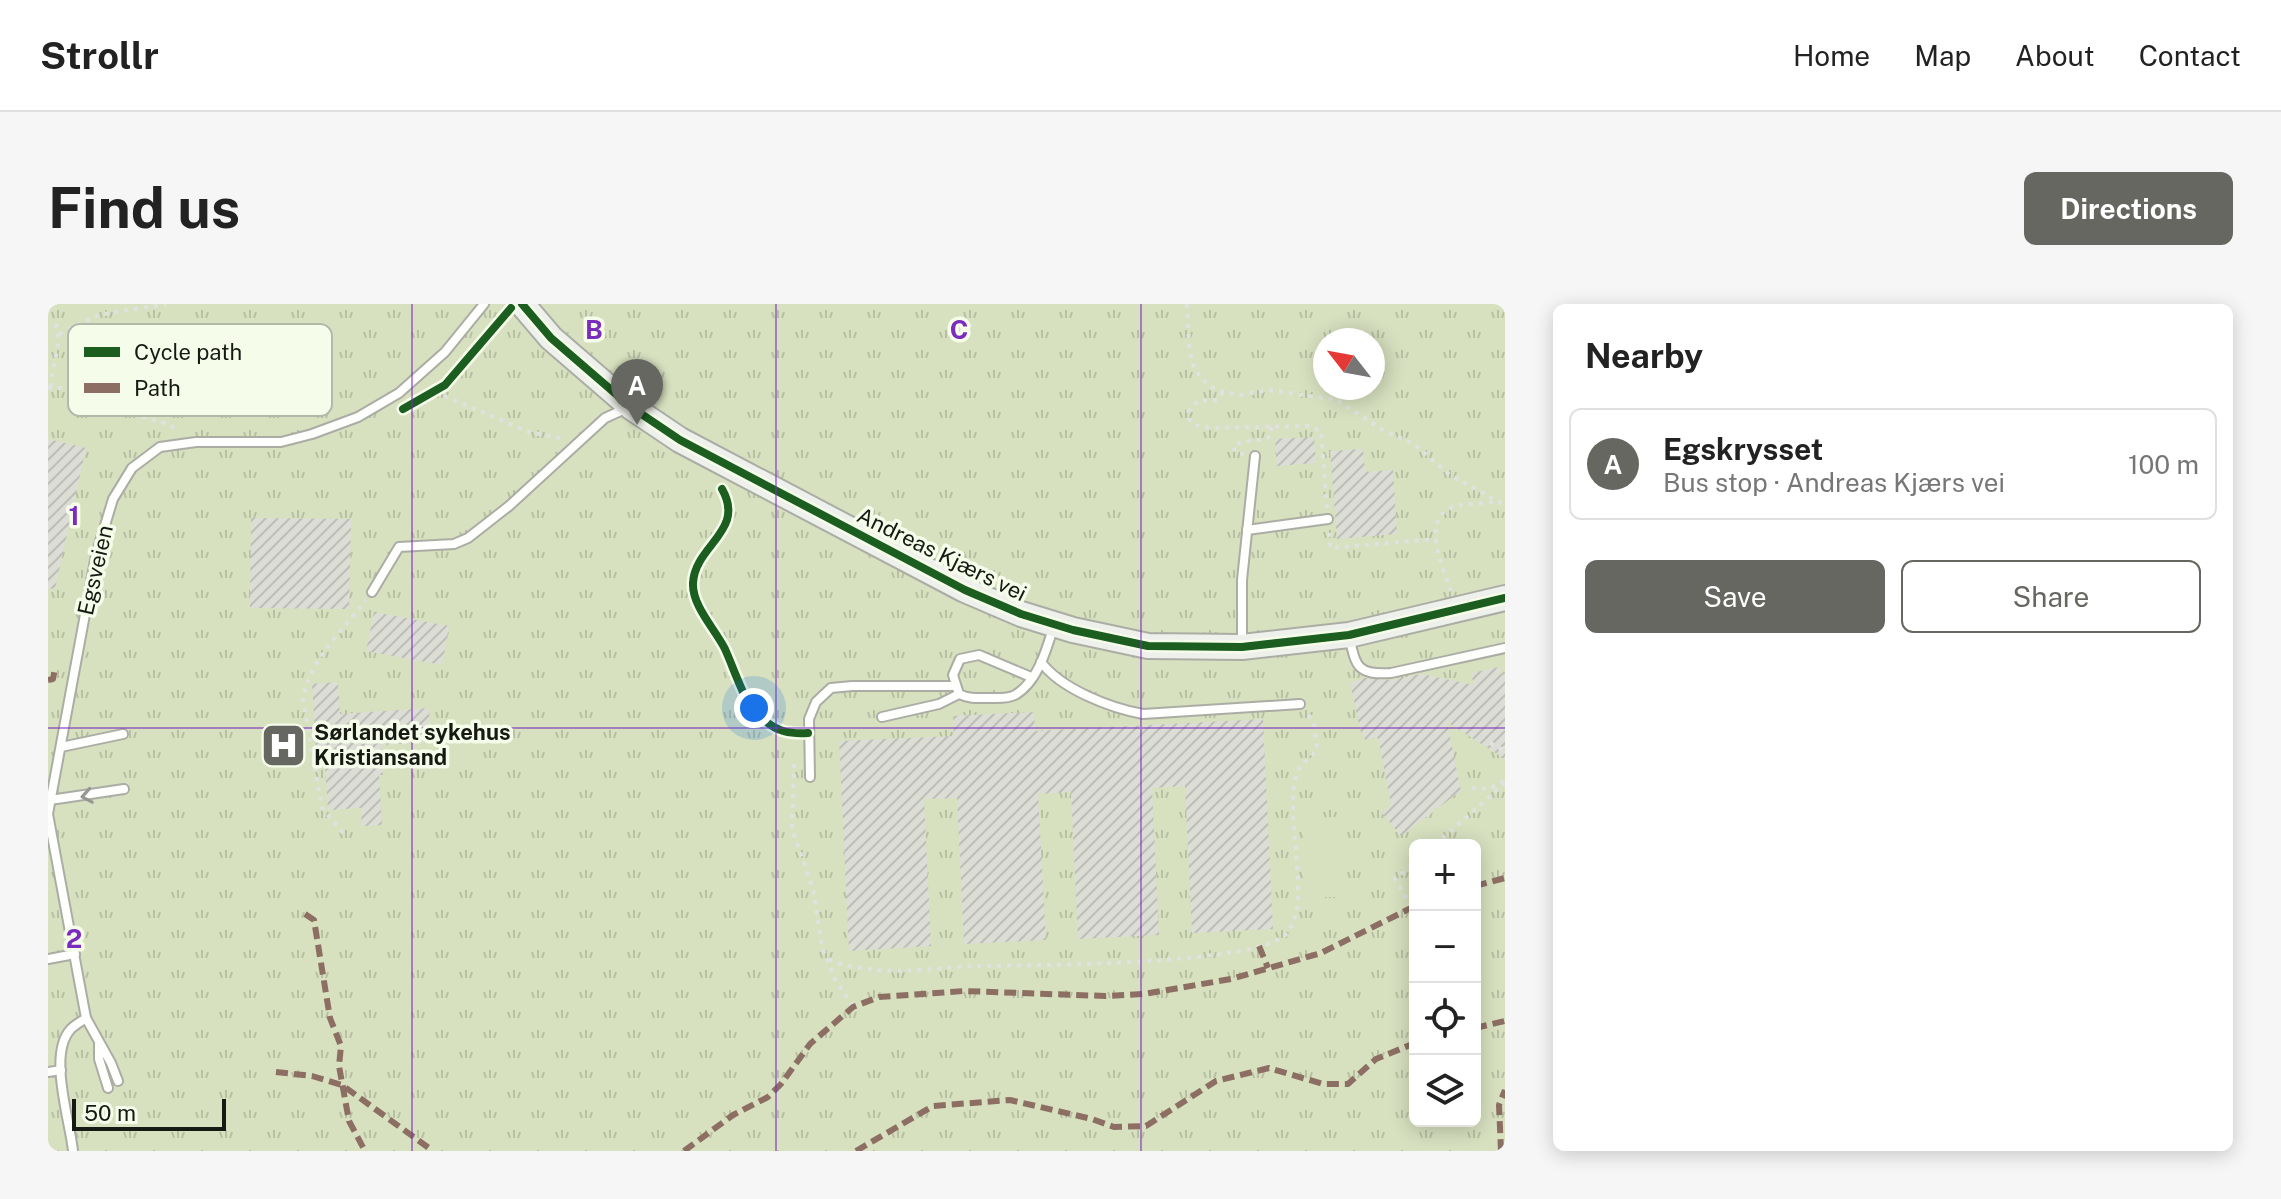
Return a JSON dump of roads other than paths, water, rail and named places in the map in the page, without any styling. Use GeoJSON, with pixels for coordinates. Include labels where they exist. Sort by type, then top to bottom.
{"type":"FeatureCollection","features":[{"type":"Feature","properties":{"kind":"street","name":"Andreas Kjærs vei"},"geometry":{"type":"LineString","coordinates":[[522,304],[551,338],[631,407],[711,458],[965,590],[1054,624],[1148,646],[1242,647],[1349,635],[1505,598]]}},
{"type":"Feature","properties":{"kind":"lane","name":"Egsveien"},"geometry":{"type":"LineString","coordinates":[[99,1044],[86,1018],[52,853],[48,814],[96,555],[113,499],[132,468],[160,447],[281,442],[358,417],[399,393],[445,352],[484,304]]}},
{"type":"Feature","properties":{"kind":"lane"},"geometry":{"type":"LineString","coordinates":[[372,592],[399,547],[454,544],[468,538],[605,418],[631,407]]}},
{"type":"Feature","properties":{"kind":"lane"},"geometry":{"type":"LineString","coordinates":[[1242,647],[1242,580],[1255,456]]}},
{"type":"Feature","properties":{"kind":"lane"},"geometry":{"type":"LineString","coordinates":[[1247,530],[1328,519]]}},
{"type":"Feature","properties":{"kind":"lane"},"geometry":{"type":"LineString","coordinates":[[810,777],[809,719],[816,702],[831,688],[957,690],[976,698],[1008,697],[1017,694],[1041,662],[1054,624]]}},
{"type":"Feature","properties":{"kind":"lane"},"geometry":{"type":"LineString","coordinates":[[1349,635],[1356,665],[1374,674],[1505,648]]}},
{"type":"Feature","properties":{"kind":"lane"},"geometry":{"type":"LineString","coordinates":[[957,690],[955,666],[960,659],[971,655],[984,656],[1031,677]]}},
{"type":"Feature","properties":{"kind":"lane"},"geometry":{"type":"LineString","coordinates":[[1041,662],[1054,678],[1070,687],[1143,714],[1300,704]]}},
{"type":"Feature","properties":{"kind":"lane"},"geometry":{"type":"LineString","coordinates":[[882,717],[939,704],[957,690]]}},
{"type":"Feature","properties":{"kind":"lane"},"geometry":{"type":"LineString","coordinates":[[61,747],[123,734]]}},
{"type":"Feature","properties":{"kind":"lane"},"geometry":{"type":"LineString","coordinates":[[50,800],[124,789]]}},
{"type":"Feature","properties":{"kind":"lane"},"geometry":{"type":"LineString","coordinates":[[48,959],[75,954]]}},
{"type":"Feature","properties":{"kind":"lane"},"geometry":{"type":"LineString","coordinates":[[73,1151],[61,1057],[69,1030],[86,1018]]}},
{"type":"Feature","properties":{"kind":"lane"},"geometry":{"type":"LineString","coordinates":[[99,1044],[118,1081]]}},
{"type":"Feature","properties":{"kind":"lane"},"geometry":{"type":"LineString","coordinates":[[99,1044],[99,1059],[108,1088]]}},
{"type":"Feature","properties":{"kind":"lane"},"geometry":{"type":"LineString","coordinates":[[48,1072],[61,1070]]}},
{"type":"Feature","properties":{"kind":"place","name":"Egskrysset"},"geometry":{"type":"Point","coordinates":[637,425]}},
{"type":"Feature","properties":{"kind":"place","name":"Sørlandet sykehus Kristiansand"},"geometry":{"type":"Point","coordinates":[283,745]}}]}
